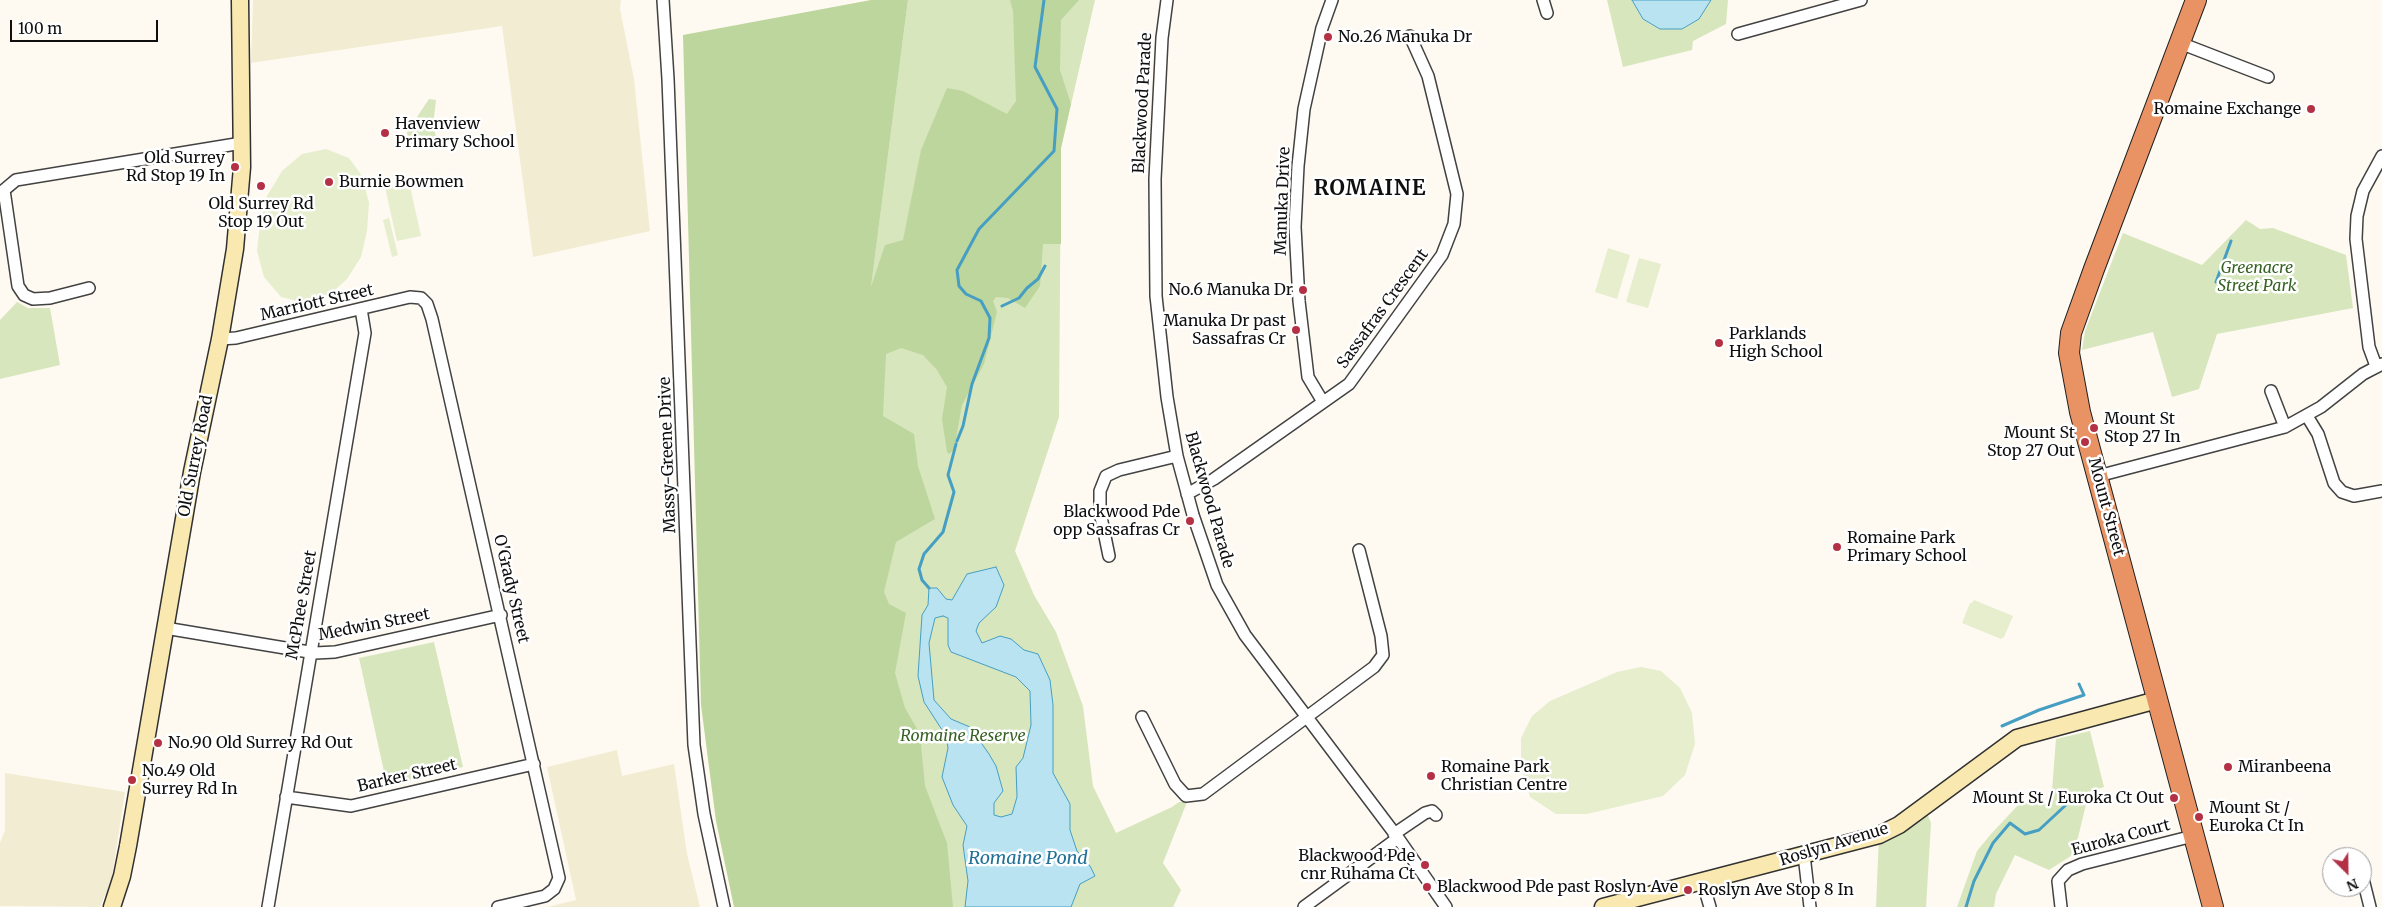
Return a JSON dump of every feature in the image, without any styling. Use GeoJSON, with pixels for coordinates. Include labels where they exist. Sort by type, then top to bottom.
{"type":"FeatureCollection","features":[{"type":"Feature","properties":{"kind":"highway","name":"Mount Street"},"geometry":{"type":"LineString","coordinates":[[2196,0],[2071,333],[2069,353],[2073,383],[2213,907]]}},
{"type":"Feature","properties":{"kind":"main road","name":"Old Surrey Road"},"geometry":{"type":"LineString","coordinates":[[115,907],[128,846],[192,472],[220,339],[235,249],[240,206],[242,143],[240,0]]}},
{"type":"Feature","properties":{"kind":"main road","name":"Roslyn Avenue"},"geometry":{"type":"LineString","coordinates":[[1603,907],[1879,835],[1899,825],[2017,738],[2157,700]]}},
{"type":"Feature","properties":{"kind":"street","name":"Massy-Greene Drive"},"geometry":{"type":"LineString","coordinates":[[663,0],[668,79],[694,745],[704,814],[724,907]]}},
{"type":"Feature","properties":{"kind":"street","name":"Blackwood Parade"},"geometry":{"type":"LineString","coordinates":[[1167,0],[1162,38],[1154,246],[1160,344],[1177,456],[1187,494],[1209,564],[1227,605],[1245,635],[1396,836],[1446,907]]}},
{"type":"Feature","properties":{"kind":"street","name":"Manuka Drive"},"geometry":{"type":"LineString","coordinates":[[1323,402],[1308,378],[1299,302],[1295,227],[1298,166],[1304,109],[1318,44],[1332,0]]}},
{"type":"Feature","properties":{"kind":"street"},"geometry":{"type":"LineString","coordinates":[[1543,0],[1547,13]]}},
{"type":"Feature","properties":{"kind":"street"},"geometry":{"type":"LineString","coordinates":[[1738,34],[1861,0]]}},
{"type":"Feature","properties":{"kind":"street","name":"Sassafras Crescent"},"geometry":{"type":"LineString","coordinates":[[1187,494],[1214,479],[1349,384],[1442,255],[1454,224],[1457,194],[1428,76],[1410,36]]}},
{"type":"Feature","properties":{"kind":"street"},"geometry":{"type":"LineString","coordinates":[[2180,43],[2268,77]]}},
{"type":"Feature","properties":{"kind":"street"},"geometry":{"type":"LineString","coordinates":[[89,288],[50,298],[33,299],[24,295],[18,286],[4,190],[16,180],[242,143]]}},
{"type":"Feature","properties":{"kind":"street"},"geometry":{"type":"LineString","coordinates":[[2098,476],[2285,427],[2307,416],[2379,365],[2369,347],[2356,239],[2357,216],[2363,191],[2382,156]]}},
{"type":"Feature","properties":{"kind":"street","name":"Marriott Street"},"geometry":{"type":"LineString","coordinates":[[220,339],[236,338],[410,297],[421,298]]}},
{"type":"Feature","properties":{"kind":"street","name":"O'Grady Street"},"geometry":{"type":"LineString","coordinates":[[421,298],[427,304],[432,319],[559,878],[554,889],[545,896],[498,907]]}},
{"type":"Feature","properties":{"kind":"street","name":"McPhee Street"},"geometry":{"type":"LineString","coordinates":[[268,907],[365,333],[361,309]]}},
{"type":"Feature","properties":{"kind":"street"},"geometry":{"type":"LineString","coordinates":[[2271,391],[2285,427]]}},
{"type":"Feature","properties":{"kind":"street"},"geometry":{"type":"LineString","coordinates":[[2307,416],[2318,434],[2334,483],[2342,492],[2354,496],[2382,491]]}},
{"type":"Feature","properties":{"kind":"street"},"geometry":{"type":"LineString","coordinates":[[1109,556],[1100,512],[1100,491],[1106,476],[1119,470],[1177,456]]}},
{"type":"Feature","properties":{"kind":"street"},"geometry":{"type":"LineString","coordinates":[[1142,717],[1175,784],[1186,796],[1203,794],[1374,667],[1382,655],[1381,636],[1359,550]]}},
{"type":"Feature","properties":{"kind":"street","name":"Medwin Street"},"geometry":{"type":"LineString","coordinates":[[165,628],[311,653],[335,652],[500,615]]}},
{"type":"Feature","properties":{"kind":"street","name":"Barker Street"},"geometry":{"type":"LineString","coordinates":[[286,797],[351,806],[534,764]]}},
{"type":"Feature","properties":{"kind":"street"},"geometry":{"type":"LineString","coordinates":[[1304,907],[1425,813],[1432,811],[1436,815]]}},
{"type":"Feature","properties":{"kind":"street","name":"Euroka Court"},"geometry":{"type":"LineString","coordinates":[[2061,907],[2058,881],[2068,870],[2082,864],[2194,836]]}},
{"type":"Feature","properties":{"kind":"street"},"geometry":{"type":"LineString","coordinates":[[1804,855],[1810,907]]}},
{"type":"Feature","properties":{"kind":"street"},"geometry":{"type":"LineString","coordinates":[[1702,880],[1710,907]]}},
{"type":"Feature","properties":{"kind":"shaded area"},"geometry":{"type":"Polygon","coordinates":[[[253,0],[621,0],[620,9],[634,79],[650,231],[533,257],[502,26],[251,63],[253,0]]]}},
{"type":"Feature","properties":{"kind":"shaded area"},"geometry":{"type":"Polygon","coordinates":[[[617,750],[622,776],[674,764],[687,854],[700,907],[547,907],[576,900],[547,767],[617,750]]]}},
{"type":"Feature","properties":{"kind":"shaded area"},"geometry":{"type":"Polygon","coordinates":[[[5,773],[125,792],[109,896],[105,895],[100,907],[0,906],[0,843],[5,830],[5,773]]]}},
{"type":"Feature","properties":{"kind":"green space"},"geometry":{"type":"Polygon","coordinates":[[[871,0],[908,0],[871,287],[885,245],[903,240],[921,150],[947,88],[963,91],[1007,114],[1016,101],[1013,11],[1010,0],[1079,0],[1061,20],[1060,70],[1071,104],[1061,148],[1061,244],[1043,244],[1040,286],[1025,308],[1008,298],[996,297],[993,301],[997,312],[984,364],[962,405],[954,450],[949,454],[947,452],[942,419],[947,387],[937,370],[923,355],[901,348],[886,354],[883,416],[914,434],[918,466],[935,519],[896,542],[884,592],[889,604],[906,613],[895,673],[905,708],[920,734],[925,786],[947,843],[953,907],[734,907],[716,821],[701,705],[683,35],[871,0]]]}},
{"type":"Feature","properties":{"kind":"green space","name":"Romaine Reserve"},"geometry":{"type":"Polygon","coordinates":[[[908,0],[1095,0],[1061,148],[1059,417],[1015,551],[1034,595],[1056,632],[1083,706],[1093,786],[1116,833],[1179,802],[1187,802],[1163,863],[1181,890],[1173,907],[872,907],[822,664],[908,0]]]}},
{"type":"Feature","properties":{"kind":"green space"},"geometry":{"type":"Polygon","coordinates":[[[1607,0],[1632,0],[1643,19],[1660,29],[1682,29],[1699,19],[1711,0],[1728,0],[1726,24],[1693,41],[1692,50],[1623,67],[1607,0]]]}},
{"type":"Feature","properties":{"kind":"green space"},"geometry":{"type":"Polygon","coordinates":[[[429,99],[436,100],[433,126],[439,146],[410,149],[407,132],[429,99]]]}},
{"type":"Feature","properties":{"kind":"green space"},"geometry":{"type":"Polygon","coordinates":[[[326,149],[349,158],[362,176],[369,203],[367,231],[361,257],[347,279],[329,295],[306,303],[281,297],[264,277],[257,251],[260,224],[267,196],[282,171],[302,154],[326,149]]]}},
{"type":"Feature","properties":{"kind":"green space"},"geometry":{"type":"Polygon","coordinates":[[[409,182],[421,236],[397,241],[385,187],[409,182]]]}},
{"type":"Feature","properties":{"kind":"green space"},"geometry":{"type":"Polygon","coordinates":[[[389,218],[398,255],[392,257],[383,220],[389,218]]]}},
{"type":"Feature","properties":{"kind":"green space","name":"Greenacre Street Park"},"geometry":{"type":"Polygon","coordinates":[[[2246,220],[2260,229],[2273,228],[2346,255],[2353,308],[2217,334],[2199,389],[2172,397],[2153,332],[2082,350],[2085,331],[2123,233],[2202,265],[2246,220]]]}},
{"type":"Feature","properties":{"kind":"green space"},"geometry":{"type":"Polygon","coordinates":[[[1608,248],[1630,255],[1617,299],[1595,292],[1608,248]]]}},
{"type":"Feature","properties":{"kind":"green space"},"geometry":{"type":"Polygon","coordinates":[[[1639,258],[1661,264],[1648,308],[1626,302],[1639,258]]]}},
{"type":"Feature","properties":{"kind":"green space"},"geometry":{"type":"Polygon","coordinates":[[[17,302],[28,308],[50,308],[60,365],[0,379],[0,320],[17,302]]]}},
{"type":"Feature","properties":{"kind":"green space"},"geometry":{"type":"Polygon","coordinates":[[[1974,600],[2013,616],[2004,637],[2001,639],[1962,623],[1970,603],[1974,600]]]}},
{"type":"Feature","properties":{"kind":"green space"},"geometry":{"type":"Polygon","coordinates":[[[434,642],[463,767],[387,785],[359,658],[434,642]]]}},
{"type":"Feature","properties":{"kind":"green space"},"geometry":{"type":"Polygon","coordinates":[[[1641,667],[1661,671],[1680,688],[1692,713],[1695,744],[1685,775],[1663,796],[1587,814],[1556,814],[1530,797],[1521,767],[1521,738],[1532,716],[1550,701],[1617,672],[1641,667]]]}},
{"type":"Feature","properties":{"kind":"green space"},"geometry":{"type":"Polygon","coordinates":[[[2090,731],[2104,787],[2089,792],[2074,854],[2049,870],[2015,855],[1996,894],[1994,907],[1957,907],[1977,851],[1991,834],[2021,802],[2051,804],[2056,739],[2090,731]]]}},
{"type":"Feature","properties":{"kind":"green space"},"geometry":{"type":"Polygon","coordinates":[[[1924,806],[1931,823],[1926,907],[1876,907],[1879,835],[1924,806]]]}},
{"type":"Feature","properties":{"kind":"water"},"geometry":{"type":"Polygon","coordinates":[[[1632,0],[1711,0],[1699,19],[1682,29],[1660,29],[1643,19],[1632,0]]]}},
{"type":"Feature","properties":{"kind":"water","name":"Romaine Pond"},"geometry":{"type":"Polygon","coordinates":[[[996,567],[1004,585],[996,607],[979,623],[976,631],[982,643],[1000,636],[1011,639],[1024,650],[1038,654],[1050,680],[1053,705],[1053,773],[1070,804],[1070,830],[1077,851],[1090,866],[1095,876],[1080,884],[1071,907],[965,907],[968,881],[963,845],[967,826],[953,805],[942,777],[948,748],[946,736],[924,702],[918,676],[922,615],[928,605],[929,588],[937,588],[946,599],[952,600],[967,574],[996,567]],[[943,616],[935,618],[929,643],[934,700],[951,719],[970,727],[996,766],[1003,791],[994,803],[994,815],[1001,817],[1012,814],[1017,797],[1016,767],[1023,758],[1031,725],[1030,691],[1016,677],[951,652],[948,645],[948,618],[943,616]]]}},
{"type":"Feature","properties":{"kind":"waterway"},"geometry":{"type":"LineString","coordinates":[[957,441],[963,426],[972,384],[989,338],[990,318],[981,301],[966,294],[959,286],[957,270],[979,229],[1054,151],[1057,109],[1035,67],[1044,0]]}},
{"type":"Feature","properties":{"kind":"waterway"},"geometry":{"type":"LineString","coordinates":[[2216,282],[2231,241]]}},
{"type":"Feature","properties":{"kind":"waterway"},"geometry":{"type":"LineString","coordinates":[[1002,306],[1019,298],[1038,279],[1045,266]]}},
{"type":"Feature","properties":{"kind":"waterway"},"geometry":{"type":"LineString","coordinates":[[929,588],[922,580],[919,569],[924,554],[943,532],[954,492],[948,475],[956,444]]}},
{"type":"Feature","properties":{"kind":"waterway"},"geometry":{"type":"LineString","coordinates":[[2002,726],[2039,710],[2084,695],[2079,684]]}},
{"type":"Feature","properties":{"kind":"waterway"},"geometry":{"type":"LineString","coordinates":[[1966,907],[1974,881],[1993,843],[2010,823],[2025,834],[2039,830],[2068,803]]}},
{"type":"Feature","properties":{"kind":"place","name":"No.26 Manuka Dr"},"geometry":{"type":"Point","coordinates":[1328,37]}},
{"type":"Feature","properties":{"kind":"place","name":"Romaine Exchange"},"geometry":{"type":"Point","coordinates":[2311,109]}},
{"type":"Feature","properties":{"kind":"place","name":"Havenview Primary School"},"geometry":{"type":"Point","coordinates":[385,133]}},
{"type":"Feature","properties":{"kind":"place","name":"Old Surrey Rd Stop 19 In"},"geometry":{"type":"Point","coordinates":[235,167]}},
{"type":"Feature","properties":{"kind":"place","name":"Burnie Bowmen"},"geometry":{"type":"Point","coordinates":[329,182]}},
{"type":"Feature","properties":{"kind":"place","name":"Old Surrey Rd Stop 19 Out"},"geometry":{"type":"Point","coordinates":[261,186]}},
{"type":"Feature","properties":{"kind":"place","name":"No.6 Manuka Dr"},"geometry":{"type":"Point","coordinates":[1303,290]}},
{"type":"Feature","properties":{"kind":"place","name":"Manuka Dr past Sassafras Cr"},"geometry":{"type":"Point","coordinates":[1296,330]}},
{"type":"Feature","properties":{"kind":"place","name":"Parklands High School"},"geometry":{"type":"Point","coordinates":[1719,343]}},
{"type":"Feature","properties":{"kind":"place","name":"Mount St Stop 27 In"},"geometry":{"type":"Point","coordinates":[2094,428]}},
{"type":"Feature","properties":{"kind":"place","name":"Mount St Stop 27 Out"},"geometry":{"type":"Point","coordinates":[2085,442]}},
{"type":"Feature","properties":{"kind":"place","name":"Blackwood Pde opp Sassafras Cr"},"geometry":{"type":"Point","coordinates":[1190,521]}},
{"type":"Feature","properties":{"kind":"place","name":"Romaine Park Primary School"},"geometry":{"type":"Point","coordinates":[1837,547]}},
{"type":"Feature","properties":{"kind":"place","name":"No.90 Old Surrey Rd Out"},"geometry":{"type":"Point","coordinates":[158,743]}},
{"type":"Feature","properties":{"kind":"place","name":"Miranbeena"},"geometry":{"type":"Point","coordinates":[2228,767]}},
{"type":"Feature","properties":{"kind":"place","name":"Romaine Park Christian Centre"},"geometry":{"type":"Point","coordinates":[1431,776]}},
{"type":"Feature","properties":{"kind":"place","name":"No.49 Old Surrey Rd In"},"geometry":{"type":"Point","coordinates":[132,780]}},
{"type":"Feature","properties":{"kind":"place","name":"Mount St / Euroka Ct Out"},"geometry":{"type":"Point","coordinates":[2174,798]}},
{"type":"Feature","properties":{"kind":"place","name":"Mount St / Euroka Ct In"},"geometry":{"type":"Point","coordinates":[2199,817]}},
{"type":"Feature","properties":{"kind":"place","name":"Blackwood Pde cnr Ruhama Ct"},"geometry":{"type":"Point","coordinates":[1425,865]}},
{"type":"Feature","properties":{"kind":"place","name":"Blackwood Pde past Roslyn Ave"},"geometry":{"type":"Point","coordinates":[1427,887]}},
{"type":"Feature","properties":{"kind":"place","name":"Roslyn Ave Stop 8 In"},"geometry":{"type":"Point","coordinates":[1688,890]}},
{"type":"Feature","properties":{"kind":"district","name":"ROMAINE"},"geometry":{"type":"Point","coordinates":[1370,189]}}]}
